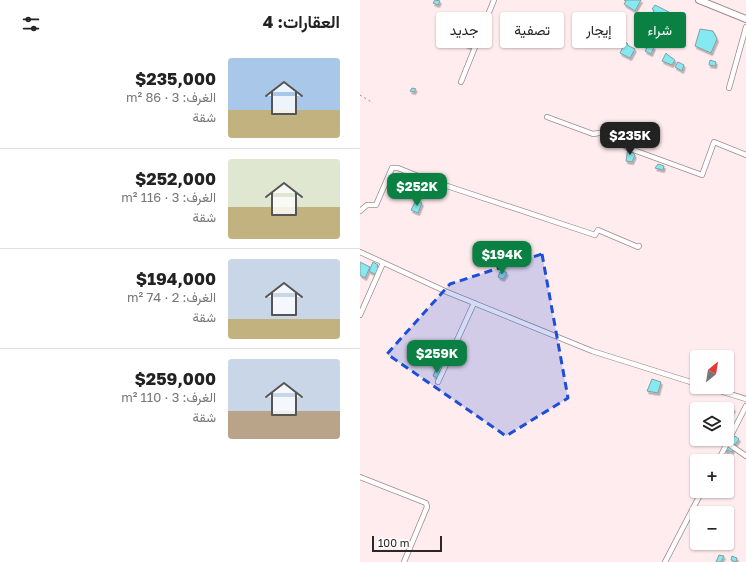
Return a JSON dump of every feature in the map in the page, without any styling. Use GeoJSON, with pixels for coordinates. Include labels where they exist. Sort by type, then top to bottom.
{"type":"FeatureCollection","features":[{"type":"Feature","properties":{"kind":"main road"},"geometry":{"type":"LineString","coordinates":[[699,0],[746,18]]}},
{"type":"Feature","properties":{"kind":"street"},"geometry":{"type":"LineString","coordinates":[[461,82],[494,0]]}},
{"type":"Feature","properties":{"kind":"street"},"geometry":{"type":"LineString","coordinates":[[729,88],[746,27]]}},
{"type":"Feature","properties":{"kind":"street"},"geometry":{"type":"LineString","coordinates":[[547,117],[593,134],[605,132],[628,148],[702,175],[714,142],[746,155]]}},
{"type":"Feature","properties":{"kind":"street"},"geometry":{"type":"LineString","coordinates":[[360,211],[367,205],[376,205],[392,168],[398,168],[423,178],[595,235],[598,230],[638,247],[639,246]]}},
{"type":"Feature","properties":{"kind":"street"},"geometry":{"type":"LineString","coordinates":[[360,252],[447,292],[592,351],[690,382]]}},
{"type":"Feature","properties":{"kind":"street"},"geometry":{"type":"LineString","coordinates":[[360,315],[382,263]]}},
{"type":"Feature","properties":{"kind":"street"},"geometry":{"type":"LineString","coordinates":[[438,382],[474,303]]}},
{"type":"Feature","properties":{"kind":"street"},"geometry":{"type":"LineString","coordinates":[[730,394],[746,399]]}},
{"type":"Feature","properties":{"kind":"street"},"geometry":{"type":"LineString","coordinates":[[734,429],[746,406]]}},
{"type":"Feature","properties":{"kind":"street"},"geometry":{"type":"LineString","coordinates":[[731,446],[746,456]]}},
{"type":"Feature","properties":{"kind":"street"},"geometry":{"type":"LineString","coordinates":[[360,477],[426,503],[427,507],[404,562]]}},
{"type":"Feature","properties":{"kind":"street"},"geometry":{"type":"LineString","coordinates":[[665,562],[698,498]]}},
{"type":"Feature","properties":{"kind":"path"},"geometry":{"type":"LineString","coordinates":[[360,95],[373,103]]}},
{"type":"Feature","properties":{"kind":"highlighted area"},"geometry":{"type":"Polygon","coordinates":[[[542,254],[568,398],[506,436],[387,354],[450,284],[542,254]]]}},
{"type":"Feature","properties":{"kind":"building"},"geometry":{"type":"Polygon","coordinates":[[[435,0],[440,1],[438,5],[433,3],[435,0]]]}},
{"type":"Feature","properties":{"kind":"building"},"geometry":{"type":"Polygon","coordinates":[[[624,0],[641,0],[635,11],[624,4],[626,1],[624,0]]]}},
{"type":"Feature","properties":{"kind":"building"},"geometry":{"type":"Polygon","coordinates":[[[655,5],[669,12],[653,12],[654,10],[652,9],[655,5]]]}},
{"type":"Feature","properties":{"kind":"building"},"geometry":{"type":"Polygon","coordinates":[[[700,29],[713,31],[717,39],[711,53],[695,46],[700,29]]]}},
{"type":"Feature","properties":{"kind":"building"},"geometry":{"type":"Polygon","coordinates":[[[626,42],[628,44],[627,45],[635,49],[630,58],[620,53],[622,48],[626,48],[626,42]]]}},
{"type":"Feature","properties":{"kind":"building"},"geometry":{"type":"Polygon","coordinates":[[[647,48],[654,48],[651,54],[645,51],[647,48]]]}},
{"type":"Feature","properties":{"kind":"building"},"geometry":{"type":"Polygon","coordinates":[[[666,53],[675,60],[672,65],[662,61],[666,53]]]}},
{"type":"Feature","properties":{"kind":"building"},"geometry":{"type":"Polygon","coordinates":[[[710,60],[716,62],[715,66],[709,65],[710,60]]]}},
{"type":"Feature","properties":{"kind":"building"},"geometry":{"type":"Polygon","coordinates":[[[678,62],[684,65],[682,71],[675,67],[678,62]]]}},
{"type":"Feature","properties":{"kind":"building"},"geometry":{"type":"Polygon","coordinates":[[[412,88],[416,89],[414,92],[410,91],[412,88]]]}},
{"type":"Feature","properties":{"kind":"building"},"geometry":{"type":"Polygon","coordinates":[[[628,148],[635,155],[632,162],[626,161],[628,148]]]}},
{"type":"Feature","properties":{"kind":"building"},"geometry":{"type":"Polygon","coordinates":[[[658,164],[664,166],[663,170],[655,168],[658,164]]]}},
{"type":"Feature","properties":{"kind":"building"},"geometry":{"type":"Polygon","coordinates":[[[416,200],[422,203],[418,213],[411,210],[416,200]]]}},
{"type":"Feature","properties":{"kind":"building"},"geometry":{"type":"Polygon","coordinates":[[[360,262],[370,267],[365,278],[360,275],[360,262]]]}},
{"type":"Feature","properties":{"kind":"building"},"geometry":{"type":"Polygon","coordinates":[[[373,262],[378,265],[377,267],[379,268],[376,275],[369,271],[373,262]]]}},
{"type":"Feature","properties":{"kind":"building"},"geometry":{"type":"Polygon","coordinates":[[[504,271],[507,273],[503,279],[498,277],[500,272],[502,274],[504,271]]]}},
{"type":"Feature","properties":{"kind":"building"},"geometry":{"type":"Polygon","coordinates":[[[436,369],[441,372],[438,378],[433,376],[436,369]]]}},
{"type":"Feature","properties":{"kind":"building"},"geometry":{"type":"Polygon","coordinates":[[[652,379],[661,382],[658,393],[647,391],[652,379]]]}},
{"type":"Feature","properties":{"kind":"building"},"geometry":{"type":"Polygon","coordinates":[[[735,436],[739,439],[735,445],[734,444],[735,436]]]}},
{"type":"Feature","properties":{"kind":"building"},"geometry":{"type":"Polygon","coordinates":[[[726,446],[733,449],[732,452],[728,450],[727,452],[724,450],[726,446]]]}},
{"type":"Feature","properties":{"kind":"building"},"geometry":{"type":"Polygon","coordinates":[[[719,555],[724,556],[721,562],[716,562],[719,555]]]}},
{"type":"Feature","properties":{"kind":"building"},"geometry":{"type":"Polygon","coordinates":[[[732,556],[737,558],[736,562],[731,560],[732,556]]]}}]}
